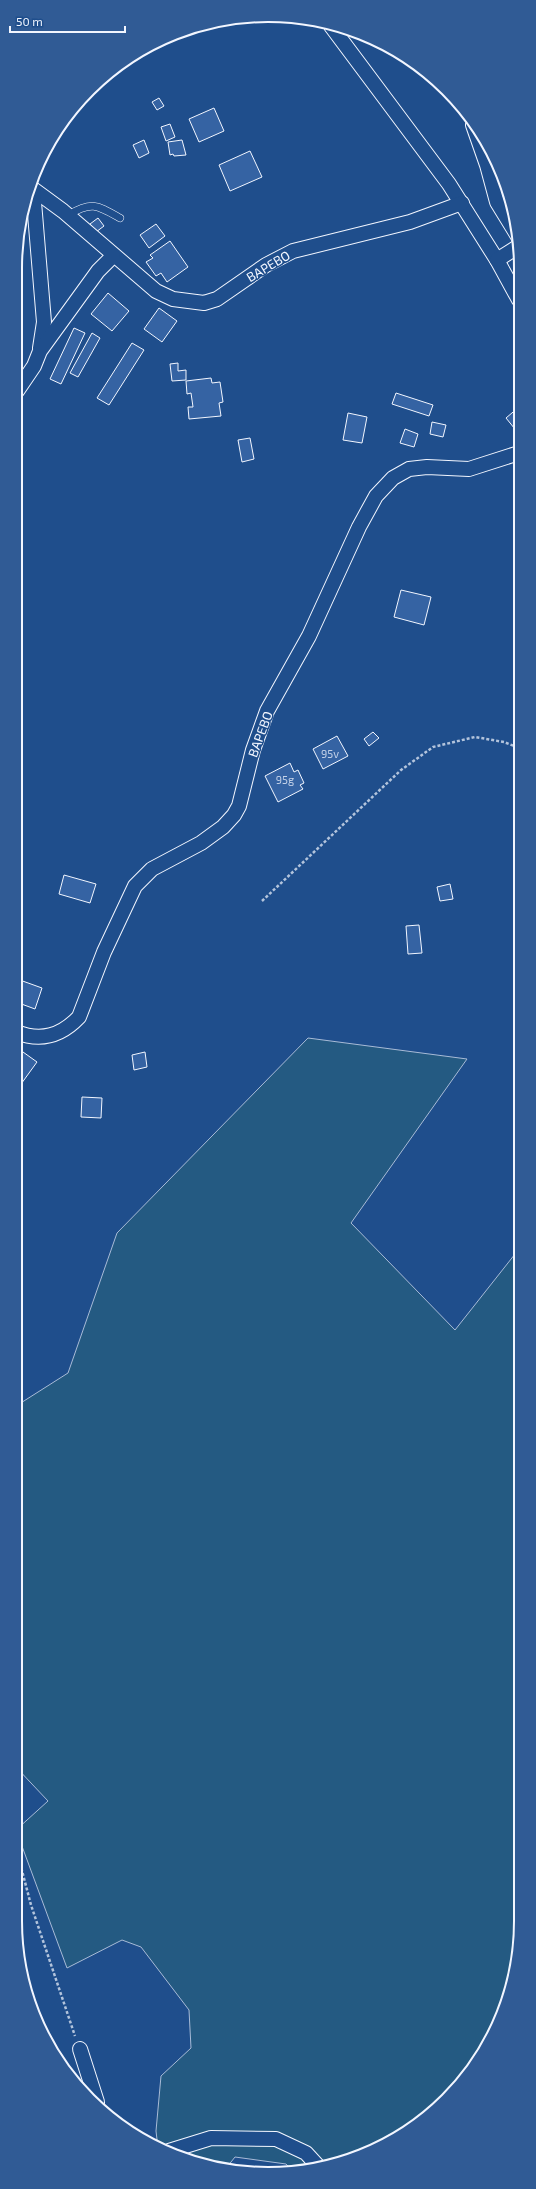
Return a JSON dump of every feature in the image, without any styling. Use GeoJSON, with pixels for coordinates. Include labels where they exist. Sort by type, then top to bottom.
{"type":"FeatureCollection","features":[{"type":"Feature","properties":{"kind":"street"},"geometry":{"type":"LineString","coordinates":[[333,30],[450,184],[497,260],[514,291]]}},
{"type":"Feature","properties":{"kind":"street"},"geometry":{"type":"LineString","coordinates":[[477,137],[487,165],[497,202],[509,222]]}},
{"type":"Feature","properties":{"kind":"street","name":"ВАРЕВО"},"geometry":{"type":"LineString","coordinates":[[35,190],[68,216],[112,256],[164,296],[204,303],[217,299],[266,265],[293,251],[410,222],[462,203]]}},
{"type":"Feature","properties":{"kind":"street"},"geometry":{"type":"LineString","coordinates":[[22,384],[34,366],[40,351],[44,322],[33,194]]}},
{"type":"Feature","properties":{"kind":"street"},"geometry":{"type":"LineString","coordinates":[[497,260],[513,250]]}},
{"type":"Feature","properties":{"kind":"street"},"geometry":{"type":"LineString","coordinates":[[40,351],[98,271],[112,256]]}},
{"type":"Feature","properties":{"kind":"street","name":"ВАРЕВО"},"geometry":{"type":"LineString","coordinates":[[22,1034],[31,1037],[49,1037],[61,1032],[79,1017],[104,952],[135,886],[152,869],[201,843],[223,827],[234,815],[239,806],[253,750],[267,711],[310,636],[359,527],[376,496],[393,478],[409,469],[428,467],[469,469],[514,455]]}},
{"type":"Feature","properties":{"kind":"street"},"geometry":{"type":"LineString","coordinates":[[80,2049],[95,2096]]}},
{"type":"Feature","properties":{"kind":"street"},"geometry":{"type":"LineString","coordinates":[[176,2149],[211,2138],[276,2138],[306,2153],[315,2162]]}},
{"type":"Feature","properties":{"kind":"lane"},"geometry":{"type":"LineString","coordinates":[[68,216],[81,208],[98,206],[120,218]]}},
{"type":"Feature","properties":{"kind":"path"},"geometry":{"type":"LineString","coordinates":[[262,901],[401,770],[433,747],[475,737],[504,742],[514,746]]}},
{"type":"Feature","properties":{"kind":"path"},"geometry":{"type":"LineString","coordinates":[[22,1869],[46,1954],[80,2049]]}},
{"type":"Feature","properties":{"kind":"shaded area"},"geometry":{"type":"Polygon","coordinates":[[[308,1038],[467,1059],[351,1223],[455,1330],[514,1255],[514,1921],[512,1953],[506,1985],[489,2030],[473,2058],[453,2083],[430,2106],[405,2126],[377,2142],[332,2159],[288,2166],[286,2164],[235,2157],[230,2164],[204,2159],[157,2141],[156,2131],[161,2076],[191,2048],[189,2010],[141,1947],[122,1940],[67,1968],[22,1846],[22,1825],[48,1801],[22,1773],[22,1402],[68,1373],[117,1233],[308,1038]]]}},
{"type":"Feature","properties":{"kind":"building"},"geometry":{"type":"Polygon","coordinates":[[[159,98],[164,106],[157,110],[152,102],[159,98]]]}},
{"type":"Feature","properties":{"kind":"building"},"geometry":{"type":"Polygon","coordinates":[[[214,108],[224,131],[199,142],[189,119],[214,108]]]}},
{"type":"Feature","properties":{"kind":"building"},"geometry":{"type":"Polygon","coordinates":[[[170,124],[175,137],[166,141],[161,127],[170,124]]]}},
{"type":"Feature","properties":{"kind":"building"},"geometry":{"type":"Polygon","coordinates":[[[144,140],[149,153],[139,158],[133,145],[144,140]]]}},
{"type":"Feature","properties":{"kind":"building"},"geometry":{"type":"Polygon","coordinates":[[[182,140],[186,155],[170,155],[168,142],[182,140]]]}},
{"type":"Feature","properties":{"kind":"building"},"geometry":{"type":"Polygon","coordinates":[[[250,151],[262,177],[230,191],[219,165],[250,151]]]}},
{"type":"Feature","properties":{"kind":"building"},"geometry":{"type":"Polygon","coordinates":[[[98,218],[104,226],[96,232],[90,224],[98,218]]]}},
{"type":"Feature","properties":{"kind":"building"},"geometry":{"type":"Polygon","coordinates":[[[156,224],[165,236],[149,248],[140,235],[156,224]]]}},
{"type":"Feature","properties":{"kind":"building"},"geometry":{"type":"Polygon","coordinates":[[[170,241],[188,267],[167,282],[161,273],[156,276],[146,262],[153,258],[150,255],[170,241]]]}},
{"type":"Feature","properties":{"kind":"building"},"geometry":{"type":"Polygon","coordinates":[[[108,293],[129,311],[112,331],[91,314],[108,293]]]}},
{"type":"Feature","properties":{"kind":"building"},"geometry":{"type":"Polygon","coordinates":[[[159,308],[177,321],[162,342],[144,329],[159,308]]]}},
{"type":"Feature","properties":{"kind":"building"},"geometry":{"type":"Polygon","coordinates":[[[74,328],[85,333],[61,384],[50,379],[74,328]]]}},
{"type":"Feature","properties":{"kind":"building"},"geometry":{"type":"Polygon","coordinates":[[[92,333],[100,338],[78,377],[70,373],[92,333]]]}},
{"type":"Feature","properties":{"kind":"building"},"geometry":{"type":"Polygon","coordinates":[[[132,343],[144,350],[109,405],[97,398],[132,343]]]}},
{"type":"Feature","properties":{"kind":"building"},"geometry":{"type":"Polygon","coordinates":[[[178,363],[178,371],[186,370],[186,380],[172,381],[170,364],[178,363]]]}},
{"type":"Feature","properties":{"kind":"building"},"geometry":{"type":"Polygon","coordinates":[[[211,378],[212,383],[220,382],[223,402],[219,403],[221,416],[189,419],[188,407],[193,407],[191,393],[187,394],[186,381],[211,378]]]}},
{"type":"Feature","properties":{"kind":"building"},"geometry":{"type":"Polygon","coordinates":[[[396,393],[433,405],[429,416],[392,404],[396,393]]]}},
{"type":"Feature","properties":{"kind":"building"},"geometry":{"type":"Polygon","coordinates":[[[514,411],[514,428],[506,418],[514,411]]]}},
{"type":"Feature","properties":{"kind":"building"},"geometry":{"type":"Polygon","coordinates":[[[348,413],[367,417],[362,443],[343,440],[348,413]]]}},
{"type":"Feature","properties":{"kind":"building"},"geometry":{"type":"Polygon","coordinates":[[[432,422],[446,425],[443,437],[430,434],[432,422]]]}},
{"type":"Feature","properties":{"kind":"building"},"geometry":{"type":"Polygon","coordinates":[[[405,429],[418,434],[414,447],[400,443],[405,429]]]}},
{"type":"Feature","properties":{"kind":"building"},"geometry":{"type":"Polygon","coordinates":[[[250,438],[254,459],[242,462],[238,440],[250,438]]]}},
{"type":"Feature","properties":{"kind":"building"},"geometry":{"type":"Polygon","coordinates":[[[401,590],[431,597],[424,625],[394,617],[401,590]]]}},
{"type":"Feature","properties":{"kind":"building"},"geometry":{"type":"Polygon","coordinates":[[[373,732],[379,738],[369,746],[364,739],[373,732]]]}},
{"type":"Feature","properties":{"kind":"building"},"geometry":{"type":"Polygon","coordinates":[[[337,736],[348,756],[323,769],[313,749],[337,736]]]}},
{"type":"Feature","properties":{"kind":"building"},"geometry":{"type":"Polygon","coordinates":[[[290,763],[294,772],[298,770],[304,783],[300,785],[303,789],[278,802],[265,776],[290,763]]]}},
{"type":"Feature","properties":{"kind":"building"},"geometry":{"type":"Polygon","coordinates":[[[64,875],[96,884],[90,903],[59,894],[64,875]]]}},
{"type":"Feature","properties":{"kind":"building"},"geometry":{"type":"Polygon","coordinates":[[[450,884],[453,899],[440,901],[437,887],[450,884]]]}},
{"type":"Feature","properties":{"kind":"building"},"geometry":{"type":"Polygon","coordinates":[[[419,925],[422,953],[408,954],[406,926],[419,925]]]}},
{"type":"Feature","properties":{"kind":"building"},"geometry":{"type":"Polygon","coordinates":[[[22,981],[42,988],[35,1009],[22,1004],[22,981]]]}},
{"type":"Feature","properties":{"kind":"building"},"geometry":{"type":"Polygon","coordinates":[[[22,1051],[37,1062],[22,1083],[22,1051]]]}},
{"type":"Feature","properties":{"kind":"building"},"geometry":{"type":"Polygon","coordinates":[[[145,1052],[147,1067],[134,1070],[132,1055],[145,1052]]]}},
{"type":"Feature","properties":{"kind":"building"},"geometry":{"type":"Polygon","coordinates":[[[82,1097],[102,1098],[101,1118],[81,1117],[82,1097]]]}}]}
